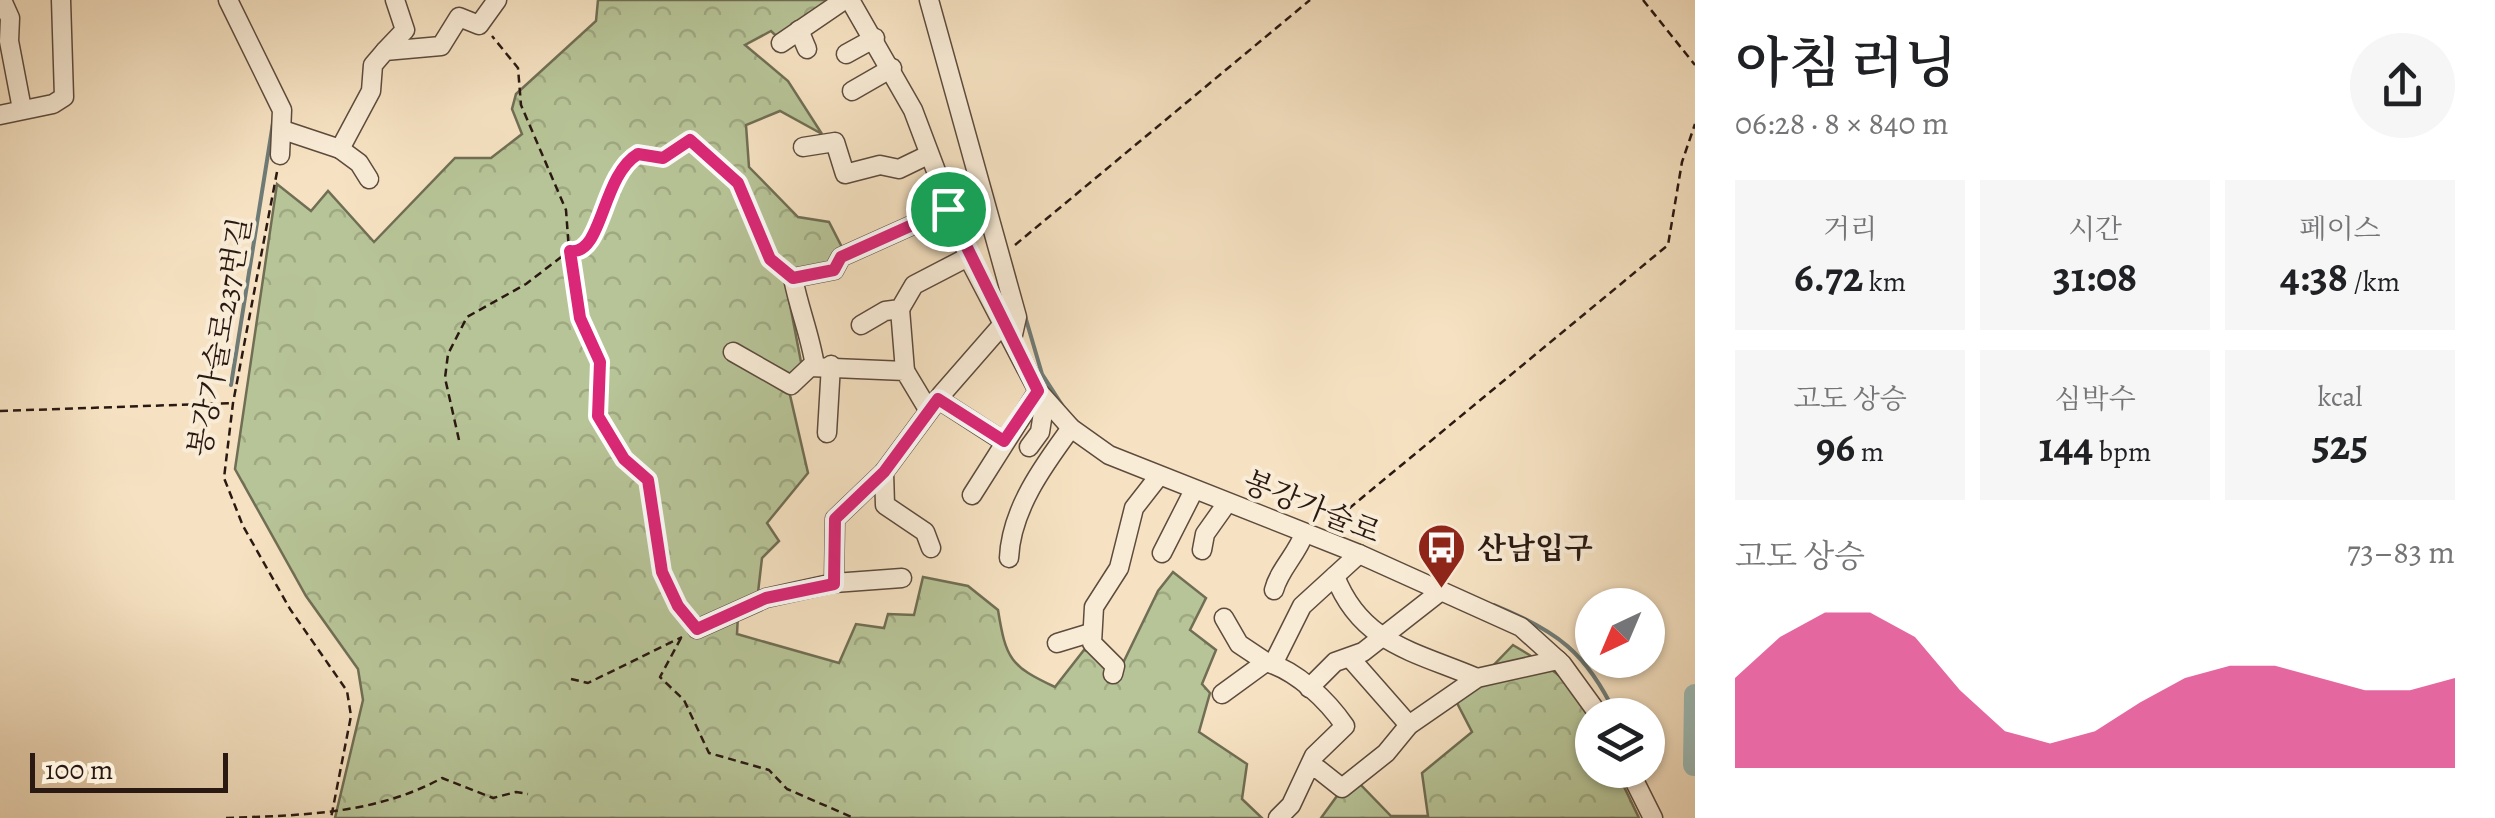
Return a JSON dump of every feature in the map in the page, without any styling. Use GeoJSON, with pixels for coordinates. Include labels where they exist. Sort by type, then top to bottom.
{"type":"FeatureCollection","features":[{"type":"Feature","properties":{"kind":"street"},"geometry":{"type":"LineString","coordinates":[[2,0],[10,18],[9,41],[22,109]]}},
{"type":"Feature","properties":{"kind":"street"},"geometry":{"type":"LineString","coordinates":[[0,114],[54,104],[64,96],[61,0]]}},
{"type":"Feature","properties":{"kind":"street"},"geometry":{"type":"LineString","coordinates":[[228,0],[282,110],[280,156]]}},
{"type":"Feature","properties":{"kind":"street"},"geometry":{"type":"LineString","coordinates":[[340,149],[371,91],[374,65],[404,30],[395,0]]}},
{"type":"Feature","properties":{"kind":"street"},"geometry":{"type":"LineString","coordinates":[[385,52],[441,46],[460,17],[480,25],[496,0]]}},
{"type":"Feature","properties":{"kind":"street","name":"봉강가술로"},"geometry":{"type":"LineString","coordinates":[[780,43],[847,0],[892,68],[969,259],[1042,395],[1071,428],[1108,455],[1359,554],[1521,628],[1558,660],[1586,698]]}},
{"type":"Feature","properties":{"kind":"street","name":"봉강가술로"},"geometry":{"type":"LineString","coordinates":[[929,0],[1005,254],[1016,317],[1008,332]]}},
{"type":"Feature","properties":{"kind":"street"},"geometry":{"type":"LineString","coordinates":[[799,30],[807,49]]}},
{"type":"Feature","properties":{"kind":"street"},"geometry":{"type":"LineString","coordinates":[[846,54],[875,38]]}},
{"type":"Feature","properties":{"kind":"street"},"geometry":{"type":"LineString","coordinates":[[852,91],[892,68]]}},
{"type":"Feature","properties":{"kind":"street"},"geometry":{"type":"LineString","coordinates":[[283,130],[340,149],[359,163],[369,179]]}},
{"type":"Feature","properties":{"kind":"street"},"geometry":{"type":"LineString","coordinates":[[802,147],[835,142],[846,174],[880,165],[899,170],[928,156]]}},
{"type":"Feature","properties":{"kind":"street"},"geometry":{"type":"LineString","coordinates":[[826,433],[819,366],[808,321],[799,310],[793,278],[834,270],[841,257],[948,209]]}},
{"type":"Feature","properties":{"kind":"street"},"geometry":{"type":"LineString","coordinates":[[1004,441],[934,405],[906,371],[900,309],[914,285],[969,259],[1005,254]]}},
{"type":"Feature","properties":{"kind":"street"},"geometry":{"type":"LineString","coordinates":[[861,325],[900,309]]}},
{"type":"Feature","properties":{"kind":"street"},"geometry":{"type":"LineString","coordinates":[[834,584],[835,519],[884,472],[934,405],[1008,332]]}},
{"type":"Feature","properties":{"kind":"street"},"geometry":{"type":"LineString","coordinates":[[733,352],[791,385],[819,366],[906,371]]}},
{"type":"Feature","properties":{"kind":"street"},"geometry":{"type":"LineString","coordinates":[[972,495],[1004,441],[1042,395]]}},
{"type":"Feature","properties":{"kind":"street"},"geometry":{"type":"LineString","coordinates":[[1029,447],[1040,432],[1042,395]]}},
{"type":"Feature","properties":{"kind":"street"},"geometry":{"type":"LineString","coordinates":[[1009,558],[1010,538],[1032,486],[1071,428]]}},
{"type":"Feature","properties":{"kind":"street"},"geometry":{"type":"LineString","coordinates":[[884,472],[885,505],[925,532],[932,548]]}},
{"type":"Feature","properties":{"kind":"street"},"geometry":{"type":"LineString","coordinates":[[1113,674],[1116,666],[1092,643],[1094,607],[1122,574],[1134,508],[1159,476]]}},
{"type":"Feature","properties":{"kind":"street","name":"봉강가술로"},"geometry":{"type":"LineString","coordinates":[[1162,553],[1194,490]]}},
{"type":"Feature","properties":{"kind":"street"},"geometry":{"type":"LineString","coordinates":[[1202,550],[1205,534],[1228,503]]}},
{"type":"Feature","properties":{"kind":"street"},"geometry":{"type":"LineString","coordinates":[[1274,590],[1276,579],[1296,558],[1309,535]]}},
{"type":"Feature","properties":{"kind":"street"},"geometry":{"type":"LineString","coordinates":[[1222,694],[1270,664],[1296,614],[1359,554]]}},
{"type":"Feature","properties":{"kind":"street"},"geometry":{"type":"LineString","coordinates":[[1335,576],[1345,603],[1378,638],[1477,678]]}},
{"type":"Feature","properties":{"kind":"street"},"geometry":{"type":"LineString","coordinates":[[689,633],[766,598],[834,584],[902,578]]}},
{"type":"Feature","properties":{"kind":"street"},"geometry":{"type":"LineString","coordinates":[[1309,688],[1335,662],[1351,660],[1442,591]]}},
{"type":"Feature","properties":{"kind":"street"},"geometry":{"type":"LineString","coordinates":[[1224,618],[1239,644],[1309,688],[1345,726],[1314,756],[1292,805],[1278,818]]}},
{"type":"Feature","properties":{"kind":"street"},"geometry":{"type":"LineString","coordinates":[[1058,643],[1090,633]]}},
{"type":"Feature","properties":{"kind":"street"},"geometry":{"type":"LineString","coordinates":[[1351,660],[1409,725]]}},
{"type":"Feature","properties":{"kind":"street"},"geometry":{"type":"LineString","coordinates":[[1310,769],[1318,769],[1342,788],[1386,753],[1409,725],[1477,678],[1558,660]]}},
{"type":"Feature","properties":{"kind":"street"},"geometry":{"type":"LineString","coordinates":[[1638,788],[1653,818]]}},
{"type":"Feature","properties":{"kind":"path"},"geometry":{"type":"LineString","coordinates":[[1005,254],[1310,0]]}},
{"type":"Feature","properties":{"kind":"path"},"geometry":{"type":"LineString","coordinates":[[1643,0],[1695,65]]}},
{"type":"Feature","properties":{"kind":"path"},"geometry":{"type":"LineString","coordinates":[[480,25],[503,45],[518,68],[521,105],[566,210],[580,318],[600,362],[598,416],[624,459],[648,480],[662,572],[689,633]]}},
{"type":"Feature","properties":{"kind":"path"},"geometry":{"type":"LineString","coordinates":[[1309,535],[1668,245],[1682,162],[1695,124]]}},
{"type":"Feature","properties":{"kind":"path"},"geometry":{"type":"LineString","coordinates":[[459,440],[445,378],[448,354],[467,318],[526,284],[570,251],[584,249],[594,238],[607,192],[628,160],[638,154],[663,158],[690,140],[738,183],[770,259],[793,278]]}},
{"type":"Feature","properties":{"kind":"path","name":"봉강가술로237번길"},"geometry":{"type":"LineString","coordinates":[[280,156],[224,461],[230,494],[290,609],[347,690],[351,716],[331,816]]}},
{"type":"Feature","properties":{"kind":"path"},"geometry":{"type":"LineString","coordinates":[[0,411],[233,404]]}},
{"type":"Feature","properties":{"kind":"path"},"geometry":{"type":"LineString","coordinates":[[571,679],[588,684],[689,633]]}},
{"type":"Feature","properties":{"kind":"path"},"geometry":{"type":"LineString","coordinates":[[689,633],[660,677],[684,700],[709,752],[769,770],[787,789],[854,818]]}},
{"type":"Feature","properties":{"kind":"path"},"geometry":{"type":"LineString","coordinates":[[226,818],[331,816],[414,792],[442,778],[493,798],[516,792],[528,794]]}},
{"type":"Feature","properties":{"kind":"green space"},"geometry":{"type":"Polygon","coordinates":[[[598,0],[826,0],[833,7],[785,44],[771,31],[745,45],[788,81],[822,134],[780,111],[746,125],[749,167],[798,217],[829,222],[847,257],[786,284],[802,367],[790,395],[808,473],[767,523],[779,541],[762,558],[757,601],[738,615],[737,634],[839,663],[856,624],[884,628],[888,614],[914,615],[923,577],[968,586],[998,610],[1004,640],[1013,659],[1028,673],[1055,687],[1084,650],[1124,661],[1158,591],[1173,572],[1206,598],[1190,630],[1216,650],[1202,684],[1210,693],[1199,732],[1247,764],[1242,799],[1262,818],[335,818],[363,700],[358,669],[306,596],[235,469],[277,184],[311,211],[328,191],[374,242],[455,158],[491,158],[522,134],[512,109],[516,94],[596,21],[598,0]]]}},
{"type":"Feature","properties":{"kind":"green space"},"geometry":{"type":"Polygon","coordinates":[[[1513,645],[1537,659],[1581,698],[1575,698],[1575,788],[1625,788],[1639,818],[1321,818],[1337,796],[1358,782],[1391,816],[1428,816],[1422,773],[1472,732],[1457,703],[1513,645]]]}},
{"type":"Feature","properties":{"kind":"waterway"},"geometry":{"type":"LineString","coordinates":[[231,385],[273,123]]}},
{"type":"Feature","properties":{"kind":"waterway"},"geometry":{"type":"LineString","coordinates":[[1025,316],[1042,374],[1064,408]]}},
{"type":"Feature","properties":{"kind":"waterway"},"geometry":{"type":"LineString","coordinates":[[1494,605],[1535,624],[1567,646],[1581,659],[1608,698]]}},
{"type":"Feature","properties":{"kind":"waterway"},"geometry":{"type":"LineString","coordinates":[[1694,765],[1695,695]]}},
{"type":"Feature","properties":{"kind":"place","name":"산남입구"},"geometry":{"type":"Point","coordinates":[1442,590]}},
{"type":"Feature","properties":{"kind":"route"},"geometry":{"type":"LineString","coordinates":[[690,140],[698,142],[715,166],[738,183],[748,199],[770,259],[793,278],[834,270],[841,257],[948,209],[970,261],[1038,391],[1004,441],[938,399],[884,472],[835,519],[834,584],[766,598],[697,629],[678,606],[662,572],[648,480],[624,459],[598,416],[600,362],[576,306],[570,251],[584,249],[594,238],[607,192],[628,160],[638,154],[663,158],[690,140]]}}]}
